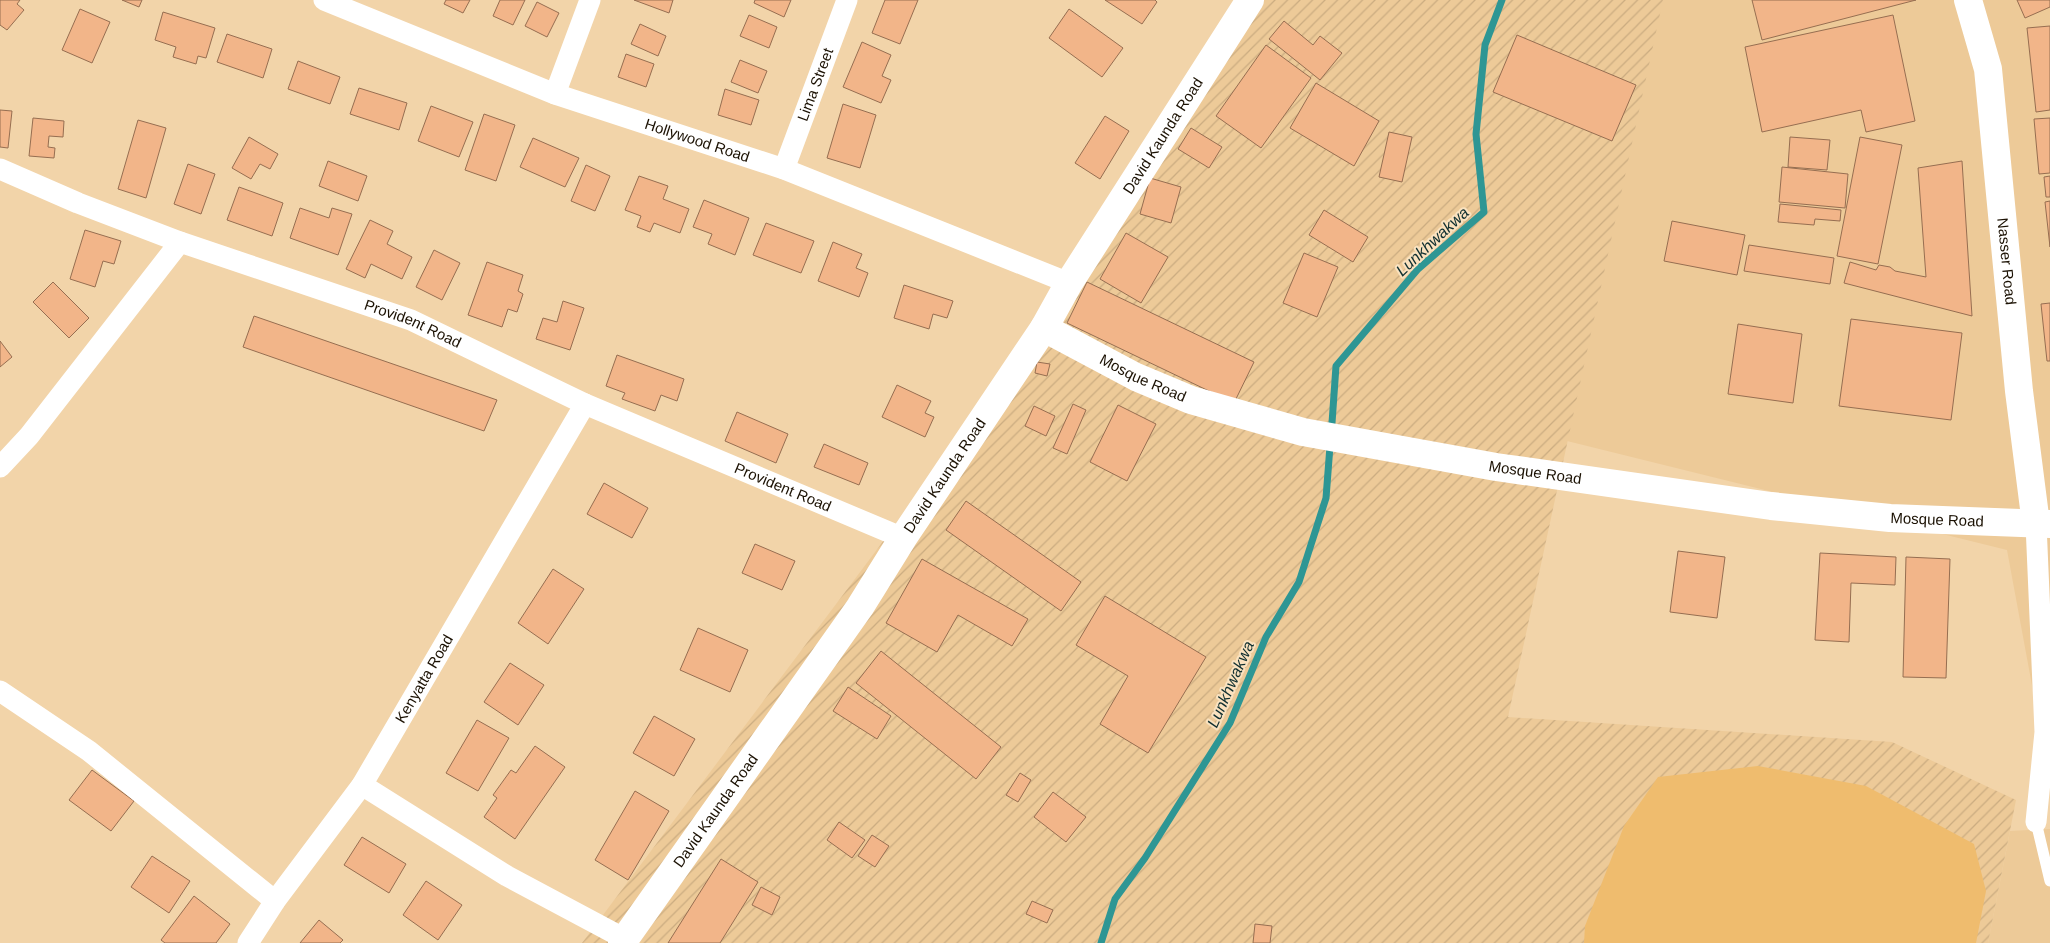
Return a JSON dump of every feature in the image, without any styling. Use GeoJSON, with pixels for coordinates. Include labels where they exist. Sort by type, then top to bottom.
{"type":"FeatureCollection","features":[{"type":"Feature","properties":{"kind":"street","name":"Hollywood Road"},"geometry":{"type":"LineString","coordinates":[[324,0],[555,94],[784,169],[1069,284]]}},
{"type":"Feature","properties":{"kind":"street"},"geometry":{"type":"LineString","coordinates":[[555,94],[590,0]]}},
{"type":"Feature","properties":{"kind":"street","name":"Lima Street"},"geometry":{"type":"LineString","coordinates":[[784,169],[848,0]]}},
{"type":"Feature","properties":{"kind":"street","name":"David Kaunda Road"},"geometry":{"type":"LineString","coordinates":[[624,941],[860,607],[903,538],[1044,328],[1069,284],[1250,0]]}},
{"type":"Feature","properties":{"kind":"street","name":"Nasser Road"},"geometry":{"type":"LineString","coordinates":[[1968,0],[1988,69],[2019,391],[2043,524]]}},
{"type":"Feature","properties":{"kind":"street","name":"Provident Road"},"geometry":{"type":"LineString","coordinates":[[0,169],[78,203],[180,242],[411,320],[585,404],[903,538]]}},
{"type":"Feature","properties":{"kind":"street"},"geometry":{"type":"LineString","coordinates":[[0,467],[29,436],[180,242]]}},
{"type":"Feature","properties":{"kind":"street","name":"Mosque Road"},"geometry":{"type":"LineString","coordinates":[[1044,328],[1136,377],[1191,400],[1303,432],[1496,467],[1771,506],[1890,518],[2043,524]]}},
{"type":"Feature","properties":{"kind":"street","name":"Kenyatta Road"},"geometry":{"type":"LineString","coordinates":[[248,943],[275,901],[362,785],[585,404]]}},
{"type":"Feature","properties":{"kind":"street"},"geometry":{"type":"LineString","coordinates":[[2036,822],[2045,732],[2043,524]]}},
{"type":"Feature","properties":{"kind":"street"},"geometry":{"type":"LineString","coordinates":[[0,691],[89,751],[275,901]]}},
{"type":"Feature","properties":{"kind":"street"},"geometry":{"type":"LineString","coordinates":[[362,785],[507,876],[624,941]]}},
{"type":"Feature","properties":{"kind":"lane"},"geometry":{"type":"LineString","coordinates":[[2036,822],[2050,881]]}},
{"type":"Feature","properties":{"kind":"shaded area"},"geometry":{"type":"Polygon","coordinates":[[[1254,0],[1663,0],[1508,717],[1892,742],[2016,800],[1988,943],[582,943],[1043,328],[1254,0]]]}},
{"type":"Feature","properties":{"kind":"shaded area"},"geometry":{"type":"Polygon","coordinates":[[[1615,0],[2050,0],[2050,783],[2007,550],[1563,440],[1615,0]]]}},
{"type":"Feature","properties":{"kind":"shaded area"},"geometry":{"type":"Polygon","coordinates":[[[1758,766],[1866,786],[1974,844],[1986,891],[1976,943],[1584,943],[1585,926],[1624,826],[1658,777],[1758,766]]]}},
{"type":"Feature","properties":{"kind":"shaded area"},"geometry":{"type":"Polygon","coordinates":[[[2050,829],[2050,943],[1988,943],[2010,831],[2050,829]]]}},
{"type":"Feature","properties":{"kind":"building"},"geometry":{"type":"Polygon","coordinates":[[[0,0],[20,0],[17,4],[24,10],[7,30],[0,25],[0,0]]]}},
{"type":"Feature","properties":{"kind":"building"},"geometry":{"type":"Polygon","coordinates":[[[122,0],[142,0],[139,7],[122,0]]]}},
{"type":"Feature","properties":{"kind":"building"},"geometry":{"type":"Polygon","coordinates":[[[446,0],[470,0],[463,13],[444,4],[446,0]]]}},
{"type":"Feature","properties":{"kind":"building"},"geometry":{"type":"Polygon","coordinates":[[[500,0],[525,0],[513,25],[493,16],[500,0]]]}},
{"type":"Feature","properties":{"kind":"building"},"geometry":{"type":"Polygon","coordinates":[[[634,0],[673,0],[669,13],[634,0]]]}},
{"type":"Feature","properties":{"kind":"building"},"geometry":{"type":"Polygon","coordinates":[[[755,0],[791,0],[784,17],[754,3],[755,0]]]}},
{"type":"Feature","properties":{"kind":"building"},"geometry":{"type":"Polygon","coordinates":[[[885,0],[918,0],[900,44],[872,33],[885,0]]]}},
{"type":"Feature","properties":{"kind":"building"},"geometry":{"type":"Polygon","coordinates":[[[1105,0],[1155,0],[1157,2],[1142,24],[1105,0]]]}},
{"type":"Feature","properties":{"kind":"building"},"geometry":{"type":"Polygon","coordinates":[[[1752,0],[1916,0],[1762,40],[1752,0]]]}},
{"type":"Feature","properties":{"kind":"building"},"geometry":{"type":"Polygon","coordinates":[[[2017,0],[2050,0],[2050,7],[2025,18],[2017,0]]]}},
{"type":"Feature","properties":{"kind":"building"},"geometry":{"type":"Polygon","coordinates":[[[537,2],[559,13],[547,37],[525,26],[537,2]]]}},
{"type":"Feature","properties":{"kind":"building"},"geometry":{"type":"Polygon","coordinates":[[[80,9],[110,22],[92,63],[62,50],[80,9]]]}},
{"type":"Feature","properties":{"kind":"building"},"geometry":{"type":"Polygon","coordinates":[[[1069,9],[1123,48],[1102,77],[1049,38],[1069,9]]]}},
{"type":"Feature","properties":{"kind":"building"},"geometry":{"type":"Polygon","coordinates":[[[163,12],[215,28],[206,58],[198,56],[196,64],[173,57],[176,47],[155,40],[163,12]]]}},
{"type":"Feature","properties":{"kind":"building"},"geometry":{"type":"Polygon","coordinates":[[[749,15],[777,27],[769,48],[740,36],[749,15]]]}},
{"type":"Feature","properties":{"kind":"building"},"geometry":{"type":"Polygon","coordinates":[[[1893,15],[1915,121],[1866,132],[1861,110],[1762,132],[1745,47],[1893,15]]]}},
{"type":"Feature","properties":{"kind":"building"},"geometry":{"type":"Polygon","coordinates":[[[1284,21],[1313,45],[1320,36],[1342,53],[1320,80],[1269,39],[1284,21]]]}},
{"type":"Feature","properties":{"kind":"building"},"geometry":{"type":"Polygon","coordinates":[[[640,24],[666,36],[658,56],[631,44],[640,24]]]}},
{"type":"Feature","properties":{"kind":"building"},"geometry":{"type":"Polygon","coordinates":[[[2050,26],[2050,110],[2036,112],[2027,28],[2050,26]]]}},
{"type":"Feature","properties":{"kind":"building"},"geometry":{"type":"Polygon","coordinates":[[[227,34],[272,49],[263,78],[217,62],[227,34]]]}},
{"type":"Feature","properties":{"kind":"building"},"geometry":{"type":"Polygon","coordinates":[[[1517,35],[1636,85],[1612,141],[1493,92],[1517,35]]]}},
{"type":"Feature","properties":{"kind":"building"},"geometry":{"type":"Polygon","coordinates":[[[862,42],[891,55],[882,76],[891,80],[881,103],[843,87],[862,42]]]}},
{"type":"Feature","properties":{"kind":"building"},"geometry":{"type":"Polygon","coordinates":[[[1266,45],[1311,78],[1261,148],[1216,116],[1266,45]]]}},
{"type":"Feature","properties":{"kind":"building"},"geometry":{"type":"Polygon","coordinates":[[[626,54],[654,64],[646,87],[618,77],[626,54]]]}},
{"type":"Feature","properties":{"kind":"building"},"geometry":{"type":"Polygon","coordinates":[[[740,60],[767,71],[758,93],[731,82],[740,60]]]}},
{"type":"Feature","properties":{"kind":"building"},"geometry":{"type":"Polygon","coordinates":[[[298,61],[340,77],[330,104],[288,89],[298,61]]]}},
{"type":"Feature","properties":{"kind":"building"},"geometry":{"type":"Polygon","coordinates":[[[1316,83],[1379,121],[1354,166],[1290,128],[1316,83]]]}},
{"type":"Feature","properties":{"kind":"building"},"geometry":{"type":"Polygon","coordinates":[[[359,88],[407,103],[399,130],[350,114],[359,88]]]}},
{"type":"Feature","properties":{"kind":"building"},"geometry":{"type":"Polygon","coordinates":[[[725,89],[759,100],[751,125],[718,115],[725,89]]]}},
{"type":"Feature","properties":{"kind":"building"},"geometry":{"type":"Polygon","coordinates":[[[843,104],[876,115],[860,168],[827,158],[843,104]]]}},
{"type":"Feature","properties":{"kind":"building"},"geometry":{"type":"Polygon","coordinates":[[[431,106],[473,122],[459,157],[418,141],[431,106]]]}},
{"type":"Feature","properties":{"kind":"building"},"geometry":{"type":"Polygon","coordinates":[[[0,110],[12,111],[8,148],[0,147],[0,110]]]}},
{"type":"Feature","properties":{"kind":"building"},"geometry":{"type":"Polygon","coordinates":[[[484,114],[515,125],[496,181],[465,170],[484,114]]]}},
{"type":"Feature","properties":{"kind":"building"},"geometry":{"type":"Polygon","coordinates":[[[1105,116],[1129,131],[1100,179],[1075,163],[1105,116]]]}},
{"type":"Feature","properties":{"kind":"building"},"geometry":{"type":"Polygon","coordinates":[[[33,118],[64,121],[63,137],[49,136],[48,147],[55,148],[54,158],[29,156],[33,118]]]}},
{"type":"Feature","properties":{"kind":"building"},"geometry":{"type":"Polygon","coordinates":[[[2050,118],[2050,173],[2039,174],[2034,119],[2050,118]]]}},
{"type":"Feature","properties":{"kind":"building"},"geometry":{"type":"Polygon","coordinates":[[[138,120],[166,128],[146,198],[118,189],[138,120]]]}},
{"type":"Feature","properties":{"kind":"building"},"geometry":{"type":"Polygon","coordinates":[[[1191,128],[1222,147],[1209,168],[1178,149],[1191,128]]]}},
{"type":"Feature","properties":{"kind":"building"},"geometry":{"type":"Polygon","coordinates":[[[1389,132],[1412,137],[1402,182],[1379,177],[1389,132]]]}},
{"type":"Feature","properties":{"kind":"building"},"geometry":{"type":"Polygon","coordinates":[[[249,137],[278,154],[270,169],[260,164],[251,179],[232,168],[249,137]]]}},
{"type":"Feature","properties":{"kind":"building"},"geometry":{"type":"Polygon","coordinates":[[[1790,137],[1830,140],[1827,170],[1788,167],[1790,137]]]}},
{"type":"Feature","properties":{"kind":"building"},"geometry":{"type":"Polygon","coordinates":[[[1860,137],[1902,145],[1878,264],[1837,256],[1860,137]]]}},
{"type":"Feature","properties":{"kind":"building"},"geometry":{"type":"Polygon","coordinates":[[[533,138],[579,158],[565,187],[520,167],[533,138]]]}},
{"type":"Feature","properties":{"kind":"building"},"geometry":{"type":"Polygon","coordinates":[[[328,161],[367,176],[358,201],[319,186],[328,161]]]}},
{"type":"Feature","properties":{"kind":"building"},"geometry":{"type":"Polygon","coordinates":[[[1962,161],[1972,316],[1844,283],[1850,262],[1876,270],[1879,265],[1890,267],[1895,271],[1926,277],[1918,168],[1962,161]]]}},
{"type":"Feature","properties":{"kind":"building"},"geometry":{"type":"Polygon","coordinates":[[[188,164],[215,174],[201,214],[174,204],[188,164]]]}},
{"type":"Feature","properties":{"kind":"building"},"geometry":{"type":"Polygon","coordinates":[[[586,165],[610,176],[595,211],[571,201],[586,165]]]}},
{"type":"Feature","properties":{"kind":"building"},"geometry":{"type":"Polygon","coordinates":[[[1782,167],[1848,174],[1845,208],[1779,202],[1782,167]]]}},
{"type":"Feature","properties":{"kind":"building"},"geometry":{"type":"Polygon","coordinates":[[[639,176],[668,186],[663,199],[689,209],[680,233],[654,223],[650,232],[637,227],[641,216],[625,210],[639,176]]]}},
{"type":"Feature","properties":{"kind":"building"},"geometry":{"type":"Polygon","coordinates":[[[2050,176],[2050,197],[2046,197],[2044,177],[2050,176]]]}},
{"type":"Feature","properties":{"kind":"building"},"geometry":{"type":"Polygon","coordinates":[[[1150,178],[1181,187],[1171,223],[1140,214],[1150,178]]]}},
{"type":"Feature","properties":{"kind":"building"},"geometry":{"type":"Polygon","coordinates":[[[239,187],[283,203],[272,236],[227,220],[239,187]]]}},
{"type":"Feature","properties":{"kind":"building"},"geometry":{"type":"Polygon","coordinates":[[[704,200],[749,218],[735,255],[708,244],[712,234],[693,227],[704,200]]]}},
{"type":"Feature","properties":{"kind":"building"},"geometry":{"type":"Polygon","coordinates":[[[2050,201],[2050,247],[2045,202],[2050,201]]]}},
{"type":"Feature","properties":{"kind":"building"},"geometry":{"type":"Polygon","coordinates":[[[1780,204],[1841,210],[1840,221],[1815,219],[1814,225],[1778,222],[1780,204]]]}},
{"type":"Feature","properties":{"kind":"building"},"geometry":{"type":"Polygon","coordinates":[[[300,208],[329,218],[332,208],[352,214],[338,255],[290,238],[300,208]]]}},
{"type":"Feature","properties":{"kind":"building"},"geometry":{"type":"Polygon","coordinates":[[[1324,210],[1368,237],[1353,262],[1309,235],[1324,210]]]}},
{"type":"Feature","properties":{"kind":"building"},"geometry":{"type":"Polygon","coordinates":[[[370,220],[393,231],[387,244],[412,257],[402,279],[371,264],[365,278],[346,269],[370,220]]]}},
{"type":"Feature","properties":{"kind":"building"},"geometry":{"type":"Polygon","coordinates":[[[1672,221],[1745,235],[1737,275],[1664,261],[1672,221]]]}},
{"type":"Feature","properties":{"kind":"building"},"geometry":{"type":"Polygon","coordinates":[[[766,223],[814,241],[801,273],[753,255],[766,223]]]}},
{"type":"Feature","properties":{"kind":"building"},"geometry":{"type":"Polygon","coordinates":[[[85,230],[121,241],[114,264],[103,261],[95,287],[70,279],[85,230]]]}},
{"type":"Feature","properties":{"kind":"building"},"geometry":{"type":"Polygon","coordinates":[[[1126,233],[1168,257],[1141,303],[1100,279],[1126,233]]]}},
{"type":"Feature","properties":{"kind":"building"},"geometry":{"type":"Polygon","coordinates":[[[833,242],[862,254],[856,268],[868,273],[859,297],[818,281],[833,242]]]}},
{"type":"Feature","properties":{"kind":"building"},"geometry":{"type":"Polygon","coordinates":[[[1749,245],[1834,258],[1830,284],[1744,271],[1749,245]]]}},
{"type":"Feature","properties":{"kind":"building"},"geometry":{"type":"Polygon","coordinates":[[[434,250],[460,263],[442,300],[416,287],[434,250]]]}},
{"type":"Feature","properties":{"kind":"building"},"geometry":{"type":"Polygon","coordinates":[[[1304,253],[1338,267],[1317,317],[1283,303],[1304,253]]]}},
{"type":"Feature","properties":{"kind":"building"},"geometry":{"type":"Polygon","coordinates":[[[487,262],[523,275],[518,291],[523,294],[517,312],[508,309],[502,327],[468,315],[487,262]]]}},
{"type":"Feature","properties":{"kind":"building"},"geometry":{"type":"Polygon","coordinates":[[[53,282],[89,318],[69,338],[33,302],[53,282]]]}},
{"type":"Feature","properties":{"kind":"building"},"geometry":{"type":"Polygon","coordinates":[[[1087,282],[1254,362],[1234,403],[1067,323],[1087,282]]]}},
{"type":"Feature","properties":{"kind":"building"},"geometry":{"type":"Polygon","coordinates":[[[904,285],[953,301],[947,318],[933,314],[929,329],[894,318],[904,285]]]}},
{"type":"Feature","properties":{"kind":"building"},"geometry":{"type":"Polygon","coordinates":[[[563,301],[584,308],[570,350],[536,339],[543,318],[557,322],[563,301]]]}},
{"type":"Feature","properties":{"kind":"building"},"geometry":{"type":"Polygon","coordinates":[[[2050,303],[2050,361],[2047,361],[2041,304],[2050,303]]]}},
{"type":"Feature","properties":{"kind":"building"},"geometry":{"type":"Polygon","coordinates":[[[254,316],[497,400],[484,431],[243,347],[254,316]]]}},
{"type":"Feature","properties":{"kind":"building"},"geometry":{"type":"Polygon","coordinates":[[[1851,319],[1962,333],[1951,420],[1839,406],[1851,319]]]}},
{"type":"Feature","properties":{"kind":"building"},"geometry":{"type":"Polygon","coordinates":[[[1738,324],[1802,334],[1793,403],[1728,394],[1738,324]]]}},
{"type":"Feature","properties":{"kind":"building"},"geometry":{"type":"Polygon","coordinates":[[[0,341],[12,357],[0,367],[0,341]]]}},
{"type":"Feature","properties":{"kind":"building"},"geometry":{"type":"Polygon","coordinates":[[[617,355],[684,379],[677,401],[661,395],[655,411],[622,399],[625,393],[606,386],[617,355]]]}},
{"type":"Feature","properties":{"kind":"building"},"geometry":{"type":"Polygon","coordinates":[[[1037,362],[1050,364],[1047,376],[1035,373],[1037,362]]]}},
{"type":"Feature","properties":{"kind":"building"},"geometry":{"type":"Polygon","coordinates":[[[897,385],[931,401],[925,413],[934,417],[925,437],[882,417],[897,385]]]}},
{"type":"Feature","properties":{"kind":"building"},"geometry":{"type":"Polygon","coordinates":[[[1073,404],[1086,410],[1067,454],[1053,448],[1073,404]]]}},
{"type":"Feature","properties":{"kind":"building"},"geometry":{"type":"Polygon","coordinates":[[[1118,405],[1156,424],[1127,481],[1090,462],[1118,405]]]}},
{"type":"Feature","properties":{"kind":"building"},"geometry":{"type":"Polygon","coordinates":[[[1034,406],[1055,416],[1046,436],[1025,426],[1034,406]]]}},
{"type":"Feature","properties":{"kind":"building"},"geometry":{"type":"Polygon","coordinates":[[[737,412],[788,434],[776,463],[725,441],[737,412]]]}},
{"type":"Feature","properties":{"kind":"building"},"geometry":{"type":"Polygon","coordinates":[[[824,444],[868,463],[859,485],[814,467],[824,444]]]}},
{"type":"Feature","properties":{"kind":"building"},"geometry":{"type":"Polygon","coordinates":[[[604,483],[648,508],[632,538],[587,514],[604,483]]]}},
{"type":"Feature","properties":{"kind":"building"},"geometry":{"type":"Polygon","coordinates":[[[966,501],[1081,582],[1061,611],[946,530],[966,501]]]}},
{"type":"Feature","properties":{"kind":"building"},"geometry":{"type":"Polygon","coordinates":[[[755,544],[795,561],[782,590],[742,573],[755,544]]]}},
{"type":"Feature","properties":{"kind":"building"},"geometry":{"type":"Polygon","coordinates":[[[1678,551],[1725,557],[1717,618],[1670,612],[1678,551]]]}},
{"type":"Feature","properties":{"kind":"building"},"geometry":{"type":"Polygon","coordinates":[[[1820,553],[1896,557],[1895,585],[1851,583],[1849,642],[1815,640],[1820,553]]]}},
{"type":"Feature","properties":{"kind":"building"},"geometry":{"type":"Polygon","coordinates":[[[1906,557],[1950,559],[1946,678],[1903,677],[1906,557]]]}},
{"type":"Feature","properties":{"kind":"building"},"geometry":{"type":"Polygon","coordinates":[[[922,559],[1028,619],[1012,646],[958,615],[937,652],[886,623],[922,559]]]}},
{"type":"Feature","properties":{"kind":"building"},"geometry":{"type":"Polygon","coordinates":[[[553,569],[584,589],[548,644],[518,623],[553,569]]]}},
{"type":"Feature","properties":{"kind":"building"},"geometry":{"type":"Polygon","coordinates":[[[1105,596],[1206,657],[1148,753],[1100,724],[1128,676],[1076,645],[1105,596]]]}},
{"type":"Feature","properties":{"kind":"building"},"geometry":{"type":"Polygon","coordinates":[[[698,628],[748,650],[730,692],[680,670],[698,628]]]}},
{"type":"Feature","properties":{"kind":"building"},"geometry":{"type":"Polygon","coordinates":[[[881,651],[1001,747],[976,779],[856,683],[881,651]]]}},
{"type":"Feature","properties":{"kind":"building"},"geometry":{"type":"Polygon","coordinates":[[[510,663],[544,685],[518,725],[484,702],[510,663]]]}},
{"type":"Feature","properties":{"kind":"building"},"geometry":{"type":"Polygon","coordinates":[[[848,687],[891,716],[877,739],[833,711],[848,687]]]}},
{"type":"Feature","properties":{"kind":"building"},"geometry":{"type":"Polygon","coordinates":[[[654,716],[695,739],[674,776],[633,753],[654,716]]]}},
{"type":"Feature","properties":{"kind":"building"},"geometry":{"type":"Polygon","coordinates":[[[477,720],[509,738],[478,791],[446,773],[477,720]]]}},
{"type":"Feature","properties":{"kind":"building"},"geometry":{"type":"Polygon","coordinates":[[[535,746],[565,767],[515,839],[484,817],[497,798],[493,795],[511,770],[516,773],[535,746]]]}},
{"type":"Feature","properties":{"kind":"building"},"geometry":{"type":"Polygon","coordinates":[[[92,770],[134,801],[111,831],[69,800],[92,770]]]}},
{"type":"Feature","properties":{"kind":"building"},"geometry":{"type":"Polygon","coordinates":[[[1020,773],[1031,780],[1018,802],[1006,795],[1020,773]]]}},
{"type":"Feature","properties":{"kind":"building"},"geometry":{"type":"Polygon","coordinates":[[[635,791],[669,811],[628,880],[595,860],[635,791]]]}},
{"type":"Feature","properties":{"kind":"building"},"geometry":{"type":"Polygon","coordinates":[[[1053,792],[1086,817],[1066,842],[1034,817],[1053,792]]]}},
{"type":"Feature","properties":{"kind":"building"},"geometry":{"type":"Polygon","coordinates":[[[839,822],[865,840],[852,858],[827,840],[839,822]]]}},
{"type":"Feature","properties":{"kind":"building"},"geometry":{"type":"Polygon","coordinates":[[[872,835],[889,846],[875,867],[858,856],[872,835]]]}},
{"type":"Feature","properties":{"kind":"building"},"geometry":{"type":"Polygon","coordinates":[[[362,837],[406,864],[389,893],[344,865],[362,837]]]}},
{"type":"Feature","properties":{"kind":"building"},"geometry":{"type":"Polygon","coordinates":[[[152,856],[190,881],[169,913],[131,887],[152,856]]]}},
{"type":"Feature","properties":{"kind":"building"},"geometry":{"type":"Polygon","coordinates":[[[721,859],[758,882],[720,943],[668,943],[721,859]]]}},
{"type":"Feature","properties":{"kind":"building"},"geometry":{"type":"Polygon","coordinates":[[[426,881],[462,905],[438,940],[403,915],[426,881]]]}},
{"type":"Feature","properties":{"kind":"building"},"geometry":{"type":"Polygon","coordinates":[[[761,887],[780,897],[772,915],[752,905],[761,887]]]}},
{"type":"Feature","properties":{"kind":"building"},"geometry":{"type":"Polygon","coordinates":[[[194,896],[230,924],[216,943],[165,943],[161,940],[194,896]]]}},
{"type":"Feature","properties":{"kind":"building"},"geometry":{"type":"Polygon","coordinates":[[[1032,901],[1053,910],[1047,923],[1026,914],[1032,901]]]}},
{"type":"Feature","properties":{"kind":"building"},"geometry":{"type":"Polygon","coordinates":[[[319,920],[343,940],[340,943],[300,943],[319,920]]]}},
{"type":"Feature","properties":{"kind":"building"},"geometry":{"type":"Polygon","coordinates":[[[1255,924],[1272,926],[1270,943],[1253,943],[1255,924]]]}},
{"type":"Feature","properties":{"kind":"waterway","name":"Lunkhwakwa"},"geometry":{"type":"LineString","coordinates":[[1332,423],[1336,366],[1418,269],[1484,212],[1476,134],[1485,45],[1502,0]]}},
{"type":"Feature","properties":{"kind":"waterway","name":"Lunkhwakwa"},"geometry":{"type":"LineString","coordinates":[[1101,943],[1115,899],[1145,858],[1230,723],[1266,637],[1299,582],[1326,498],[1330,446]]}}]}
